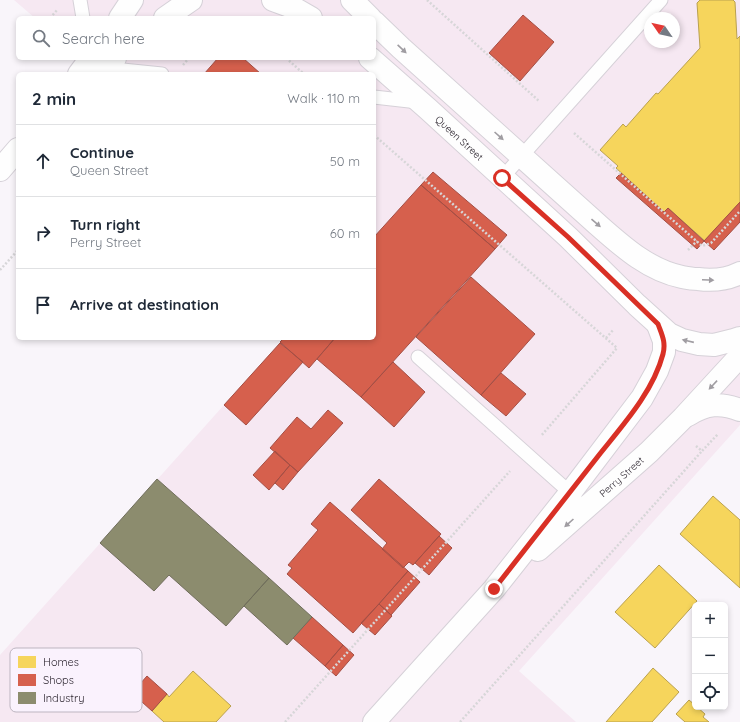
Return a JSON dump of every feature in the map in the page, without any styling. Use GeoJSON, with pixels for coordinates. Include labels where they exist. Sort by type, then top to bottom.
{"type":"FeatureCollection","features":[{"type":"Feature","properties":{"kind":"main road"},"geometry":{"type":"LineString","coordinates":[[121,16],[132,0]]}},
{"type":"Feature","properties":{"kind":"main road"},"geometry":{"type":"LineString","coordinates":[[168,16],[191,0]]}},
{"type":"Feature","properties":{"kind":"main road"},"geometry":{"type":"LineString","coordinates":[[273,0],[292,7],[308,16]]}},
{"type":"Feature","properties":{"kind":"main road"},"geometry":{"type":"LineString","coordinates":[[352,0],[368,16]]}},
{"type":"Feature","properties":{"kind":"main road"},"geometry":{"type":"LineString","coordinates":[[376,24],[591,219],[630,252],[650,266],[682,278],[703,280],[719,280],[740,273]]}},
{"type":"Feature","properties":{"kind":"main road","name":"Queen Street"},"geometry":{"type":"LineString","coordinates":[[372,60],[568,237],[669,334],[682,340],[699,344],[714,345],[740,338]]}},
{"type":"Feature","properties":{"kind":"main road"},"geometry":{"type":"LineString","coordinates":[[82,72],[98,62]]}},
{"type":"Feature","properties":{"kind":"main road"},"geometry":{"type":"LineString","coordinates":[[0,170],[16,151]]}},
{"type":"Feature","properties":{"kind":"main road","name":"Perry Street"},"geometry":{"type":"LineString","coordinates":[[374,722],[494,589],[570,493],[642,398],[657,371],[664,352],[664,341],[658,324]]}},
{"type":"Feature","properties":{"kind":"main road","name":"Perry Street"},"geometry":{"type":"LineString","coordinates":[[494,589],[649,452],[683,418],[740,356]]}},
{"type":"Feature","properties":{"kind":"main road"},"geometry":{"type":"LineString","coordinates":[[683,418],[697,409],[710,405],[721,405],[740,410]]}},
{"type":"Feature","properties":{"kind":"lane"},"geometry":{"type":"LineString","coordinates":[[80,0],[83,16]]}},
{"type":"Feature","properties":{"kind":"lane"},"geometry":{"type":"LineString","coordinates":[[502,178],[661,0]]}},
{"type":"Feature","properties":{"kind":"lane"},"geometry":{"type":"LineString","coordinates":[[98,62],[151,72]]}},
{"type":"Feature","properties":{"kind":"lane"},"geometry":{"type":"LineString","coordinates":[[376,97],[420,102]]}},
{"type":"Feature","properties":{"kind":"lane"},"geometry":{"type":"LineString","coordinates":[[418,357],[586,507]]}},
{"type":"Feature","properties":{"kind":"path"},"geometry":{"type":"LineString","coordinates":[[426,0],[702,246],[711,243],[740,211]]}},
{"type":"Feature","properties":{"kind":"path"},"geometry":{"type":"LineString","coordinates":[[288,60],[302,72]]}},
{"type":"Feature","properties":{"kind":"path"},"geometry":{"type":"LineString","coordinates":[[0,270],[16,252]]}},
{"type":"Feature","properties":{"kind":"path"},"geometry":{"type":"LineString","coordinates":[[606,338],[614,329]]}},
{"type":"Feature","properties":{"kind":"path"},"geometry":{"type":"LineString","coordinates":[[460,722],[718,433]]}},
{"type":"Feature","properties":{"kind":"path"},"geometry":{"type":"LineString","coordinates":[[693,443],[702,451]]}},
{"type":"Feature","properties":{"kind":"shaded area"},"geometry":{"type":"Polygon","coordinates":[[[14,0],[740,0],[740,425],[519,671],[576,722],[0,722],[0,655],[282,340],[376,340],[376,72],[76,72],[79,60],[376,60],[376,16],[33,16],[14,0]]]}},
{"type":"Feature","properties":{"kind":"building: Homes"},"geometry":{"type":"Polygon","coordinates":[[[700,0],[733,0],[735,2],[737,39],[740,36],[740,202],[705,241],[668,208],[664,212],[616,168],[618,166],[600,150],[623,124],[626,127],[656,93],[658,94],[700,48],[697,3],[700,0]]]}},
{"type":"Feature","properties":{"kind":"building: Homes"},"geometry":{"type":"Polygon","coordinates":[[[713,496],[740,520],[740,588],[680,534],[713,496]]]}},
{"type":"Feature","properties":{"kind":"building: Homes"},"geometry":{"type":"Polygon","coordinates":[[[659,565],[697,601],[692,602],[692,607],[655,648],[615,612],[659,565]]]}},
{"type":"Feature","properties":{"kind":"building: Homes"},"geometry":{"type":"Polygon","coordinates":[[[653,668],[679,692],[652,722],[606,722],[653,668]]]}},
{"type":"Feature","properties":{"kind":"building: Homes"},"geometry":{"type":"Polygon","coordinates":[[[193,671],[231,706],[216,722],[164,722],[152,711],[167,694],[169,697],[193,671]]]}},
{"type":"Feature","properties":{"kind":"building: Homes"},"geometry":{"type":"Polygon","coordinates":[[[689,700],[692,702],[692,710],[700,710],[705,714],[703,717],[709,722],[685,722],[676,714],[689,700]]]}},
{"type":"Feature","properties":{"kind":"building: Shops"},"geometry":{"type":"Polygon","coordinates":[[[523,15],[554,42],[520,81],[489,53],[523,15]]]}},
{"type":"Feature","properties":{"kind":"building: Shops"},"geometry":{"type":"Polygon","coordinates":[[[216,60],[245,60],[259,72],[206,72],[216,60]]]}},
{"type":"Feature","properties":{"kind":"building: Shops"},"geometry":{"type":"Polygon","coordinates":[[[433,172],[507,235],[495,249],[421,185],[433,172]]]}},
{"type":"Feature","properties":{"kind":"building: Shops"},"geometry":{"type":"Polygon","coordinates":[[[621,173],[664,212],[668,208],[704,241],[697,249],[616,178],[621,173]]]}},
{"type":"Feature","properties":{"kind":"building: Shops"},"geometry":{"type":"Polygon","coordinates":[[[421,185],[495,249],[361,397],[317,359],[333,340],[376,340],[376,235],[421,185]]]}},
{"type":"Feature","properties":{"kind":"building: Shops"},"geometry":{"type":"Polygon","coordinates":[[[740,202],[740,222],[714,250],[704,241],[740,202]]]}},
{"type":"Feature","properties":{"kind":"building: Shops"},"geometry":{"type":"Polygon","coordinates":[[[471,277],[535,334],[481,395],[416,337],[471,277]]]}},
{"type":"Feature","properties":{"kind":"building: Shops"},"geometry":{"type":"Polygon","coordinates":[[[282,340],[333,340],[309,368],[280,342],[282,340]]]}},
{"type":"Feature","properties":{"kind":"building: Shops"},"geometry":{"type":"Polygon","coordinates":[[[280,343],[303,362],[246,425],[224,405],[280,343]]]}},
{"type":"Feature","properties":{"kind":"building: Shops"},"geometry":{"type":"Polygon","coordinates":[[[393,362],[425,392],[394,427],[361,397],[393,362]]]}},
{"type":"Feature","properties":{"kind":"building: Shops"},"geometry":{"type":"Polygon","coordinates":[[[501,373],[526,394],[506,416],[481,395],[501,373]]]}},
{"type":"Feature","properties":{"kind":"building: Shops"},"geometry":{"type":"Polygon","coordinates":[[[328,410],[343,423],[298,472],[270,448],[297,417],[311,429],[328,410]]]}},
{"type":"Feature","properties":{"kind":"building: Shops"},"geometry":{"type":"Polygon","coordinates":[[[275,451],[290,465],[269,490],[253,475],[275,451]]]}},
{"type":"Feature","properties":{"kind":"building: Shops"},"geometry":{"type":"Polygon","coordinates":[[[290,465],[298,472],[283,490],[275,483],[290,465]]]}},
{"type":"Feature","properties":{"kind":"building: Shops"},"geometry":{"type":"Polygon","coordinates":[[[379,479],[441,534],[413,565],[409,562],[403,568],[382,549],[387,543],[351,510],[379,479]]]}},
{"type":"Feature","properties":{"kind":"building: Shops"},"geometry":{"type":"Polygon","coordinates":[[[330,502],[408,571],[353,633],[287,574],[292,568],[288,565],[318,530],[311,524],[330,502]]]}},
{"type":"Feature","properties":{"kind":"building: Shops"},"geometry":{"type":"Polygon","coordinates":[[[439,536],[452,548],[429,575],[415,563],[439,536]]]}},
{"type":"Feature","properties":{"kind":"building: Shops"},"geometry":{"type":"Polygon","coordinates":[[[408,571],[420,582],[391,615],[379,604],[408,571]]]}},
{"type":"Feature","properties":{"kind":"building: Shops"},"geometry":{"type":"Polygon","coordinates":[[[379,604],[392,616],[375,635],[361,623],[379,604]]]}},
{"type":"Feature","properties":{"kind":"building: Shops"},"geometry":{"type":"Polygon","coordinates":[[[312,617],[343,645],[325,666],[293,638],[312,617]]]}},
{"type":"Feature","properties":{"kind":"building: Shops"},"geometry":{"type":"Polygon","coordinates":[[[343,645],[354,655],[336,676],[325,666],[343,645]]]}},
{"type":"Feature","properties":{"kind":"building: Shops"},"geometry":{"type":"Polygon","coordinates":[[[147,676],[167,694],[152,711],[142,702],[142,682],[147,676]]]}},
{"type":"Feature","properties":{"kind":"building: Industry"},"geometry":{"type":"Polygon","coordinates":[[[157,479],[269,578],[226,626],[169,575],[154,591],[100,543],[157,479]]]}},
{"type":"Feature","properties":{"kind":"building: Industry"},"geometry":{"type":"Polygon","coordinates":[[[269,578],[312,617],[287,645],[244,606],[269,578]]]}},
{"type":"Feature","properties":{"kind":"route"},"geometry":{"type":"LineString","coordinates":[[494,589],[627,419],[642,398],[657,371],[664,352],[664,341],[658,324],[568,237],[502,178]]}}]}
